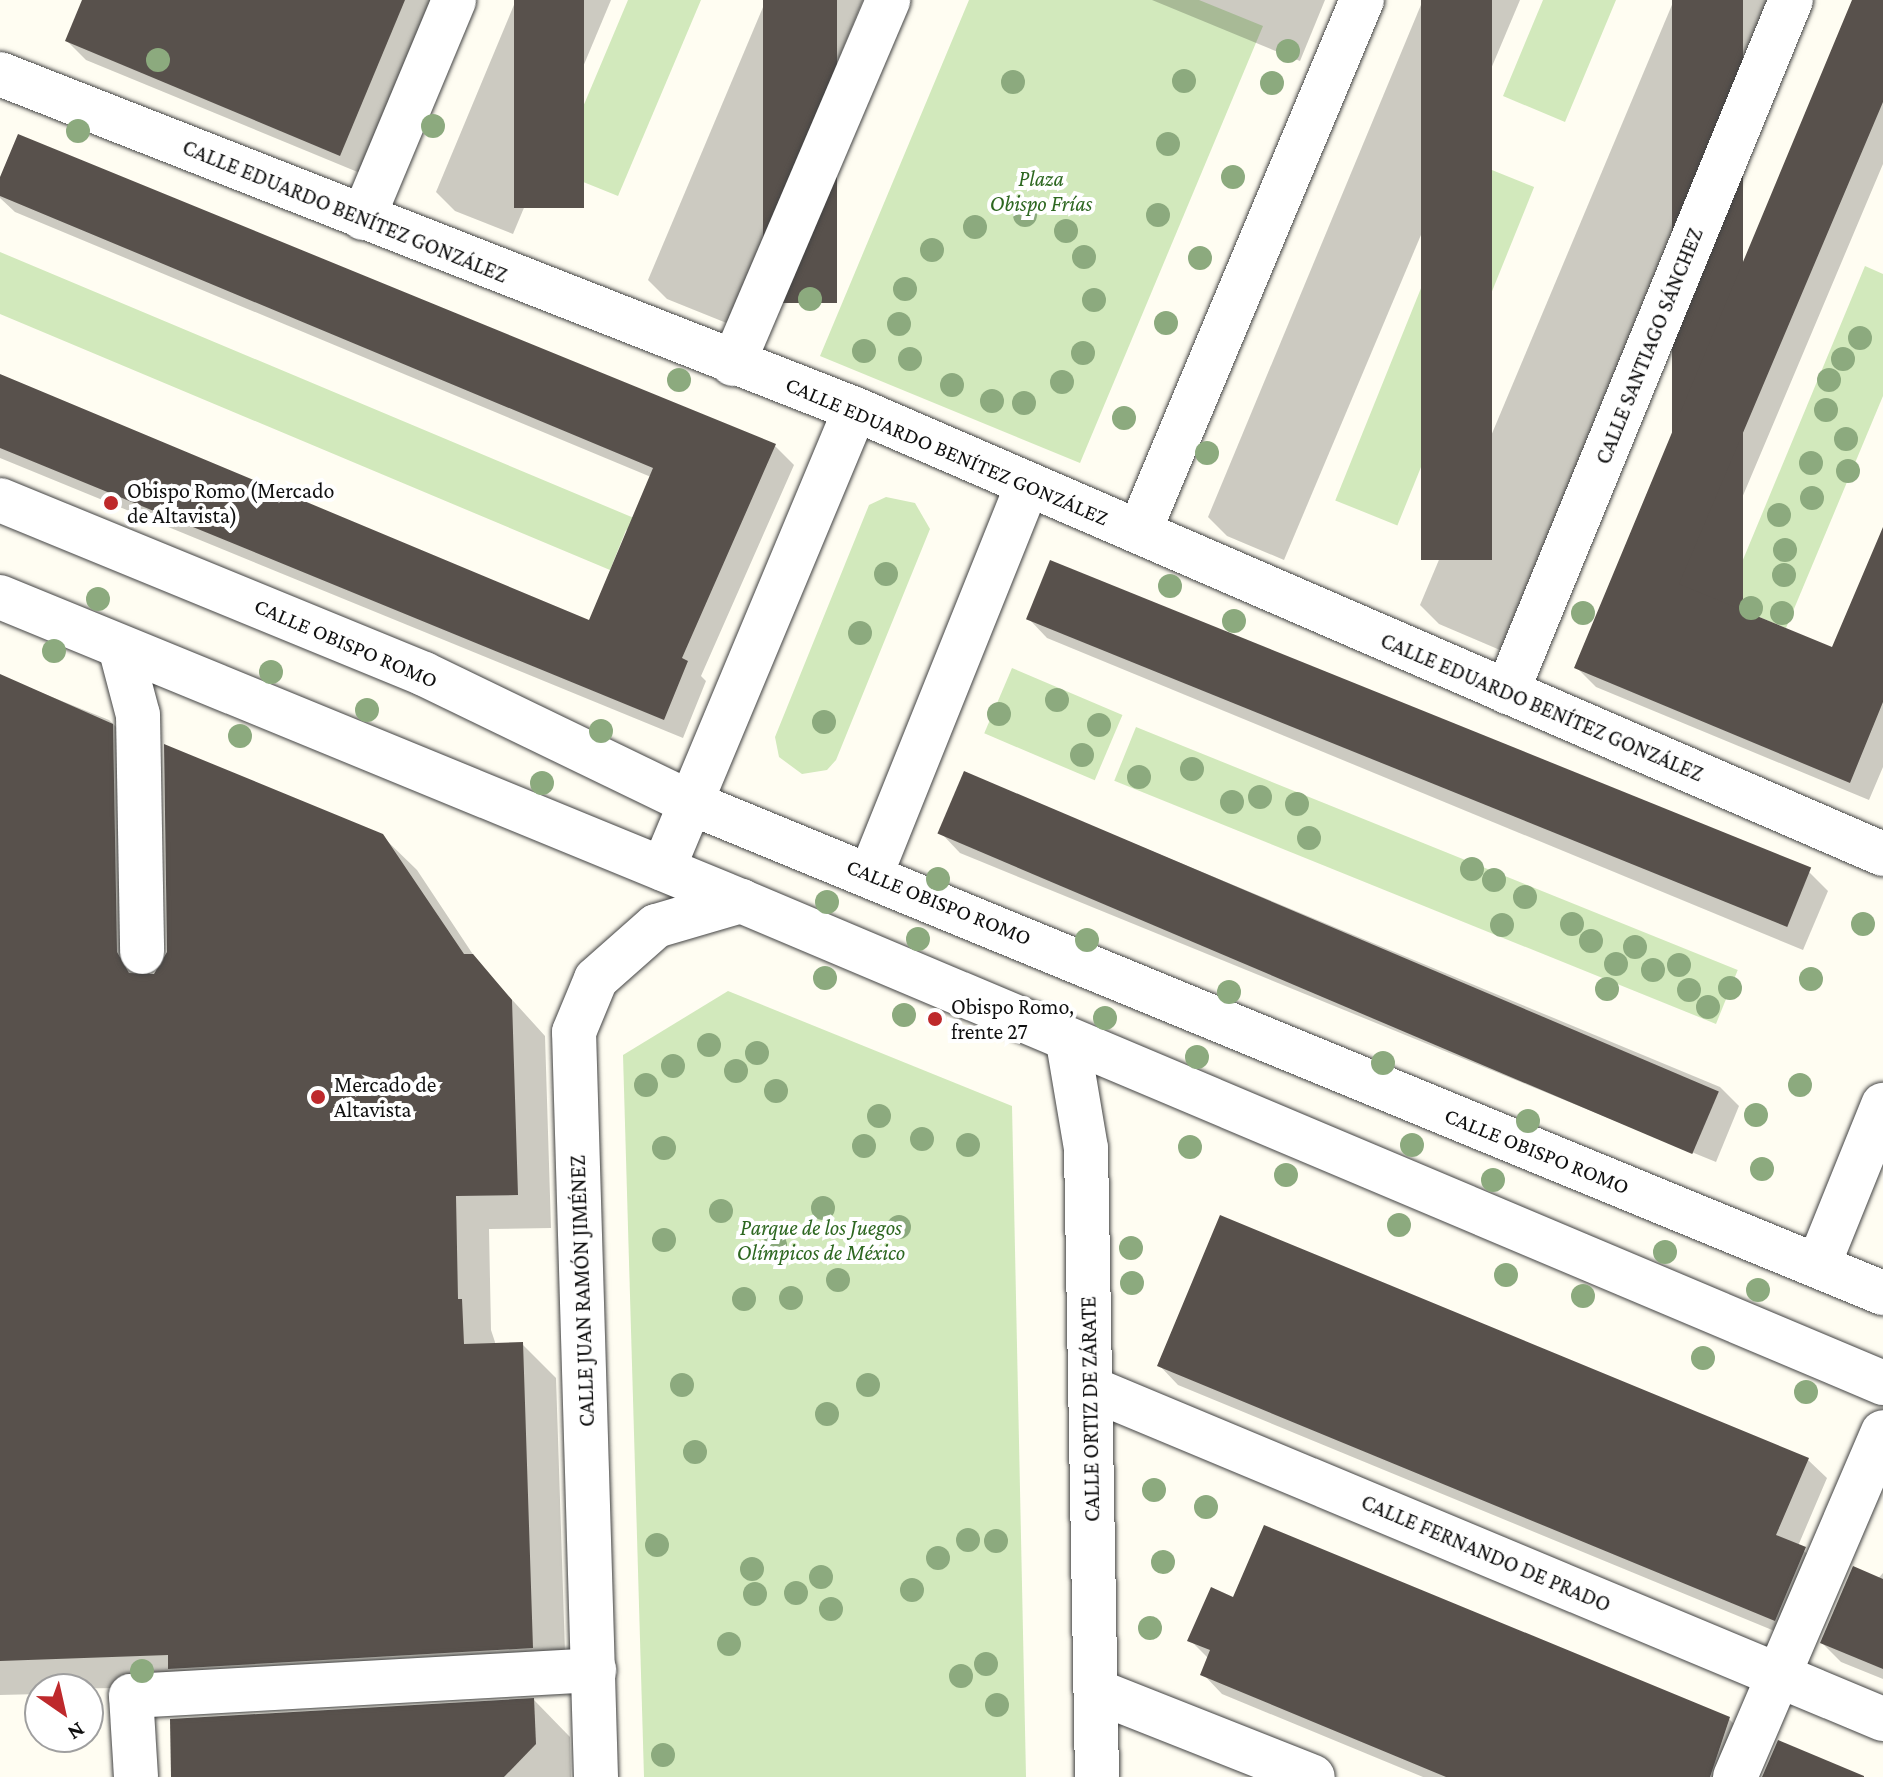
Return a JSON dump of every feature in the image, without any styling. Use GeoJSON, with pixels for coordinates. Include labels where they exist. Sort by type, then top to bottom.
{"type":"FeatureCollection","features":[{"type":"Feature","properties":{"kind":"street"},"geometry":{"type":"LineString","coordinates":[[363,218],[454,0]]}},
{"type":"Feature","properties":{"kind":"street"},"geometry":{"type":"LineString","coordinates":[[733,364],[888,0]]}},
{"type":"Feature","properties":{"kind":"street"},"geometry":{"type":"LineString","coordinates":[[1139,532],[1362,0]]}},
{"type":"Feature","properties":{"kind":"street","name":"CALLE SANTIAGO SÁNCHEZ"},"geometry":{"type":"LineString","coordinates":[[1507,692],[1791,0]]}},
{"type":"Feature","properties":{"kind":"street","name":"CALLE EDUARDO BENÍTEZ GONZÁLEZ"},"geometry":{"type":"LineString","coordinates":[[0,74],[733,364],[855,409],[1883,854]]}},
{"type":"Feature","properties":{"kind":"street"},"geometry":{"type":"LineString","coordinates":[[663,869],[855,409]]}},
{"type":"Feature","properties":{"kind":"street"},"geometry":{"type":"LineString","coordinates":[[871,874],[1028,484]]}},
{"type":"Feature","properties":{"kind":"street","name":"CALLE OBISPO ROMO"},"geometry":{"type":"LineString","coordinates":[[0,500],[424,674],[691,803],[871,874],[1883,1293]]}},
{"type":"Feature","properties":{"kind":"street"},"geometry":{"type":"LineString","coordinates":[[0,597],[741,901],[1068,1042],[1883,1383]]}},
{"type":"Feature","properties":{"kind":"street"},"geometry":{"type":"LineString","coordinates":[[120,647],[138,715],[142,952]]}},
{"type":"Feature","properties":{"kind":"street","name":"CALLE JUAN RAMÓN JIMÉNEZ"},"geometry":{"type":"LineString","coordinates":[[596,1777],[574,1032],[596,979],[656,926],[741,901]]}},
{"type":"Feature","properties":{"kind":"street","name":"CALLE ORTIZ DE ZÁRATE"},"geometry":{"type":"LineString","coordinates":[[1068,1042],[1086,1148],[1097,1777]]}},
{"type":"Feature","properties":{"kind":"street"},"geometry":{"type":"LineString","coordinates":[[1818,1266],[1883,1105]]}},
{"type":"Feature","properties":{"kind":"street","name":"CALLE FERNANDO DE PRADO"},"geometry":{"type":"LineString","coordinates":[[1090,1388],[1883,1719]]}},
{"type":"Feature","properties":{"kind":"street"},"geometry":{"type":"LineString","coordinates":[[1735,1777],[1883,1432]]}},
{"type":"Feature","properties":{"kind":"street"},"geometry":{"type":"LineString","coordinates":[[136,1777],[131,1696],[594,1670]]}},
{"type":"Feature","properties":{"kind":"street"},"geometry":{"type":"LineString","coordinates":[[1096,1691],[1313,1777]]}},
{"type":"Feature","properties":{"kind":"green space"},"geometry":{"type":"Polygon","coordinates":[[[628,0],[701,0],[618,196],[556,171],[628,0]]]}},
{"type":"Feature","properties":{"kind":"green space","name":"Plaza Obispo Frías"},"geometry":{"type":"Polygon","coordinates":[[[969,0],[1199,0],[1263,26],[1080,463],[820,356],[969,0]]]}},
{"type":"Feature","properties":{"kind":"green space"},"geometry":{"type":"Polygon","coordinates":[[[1543,0],[1616,0],[1565,122],[1503,96],[1543,0]]]}},
{"type":"Feature","properties":{"kind":"green space"},"geometry":{"type":"Polygon","coordinates":[[[1472,162],[1534,187],[1397,526],[1335,500],[1472,162]]]}},
{"type":"Feature","properties":{"kind":"green space"},"geometry":{"type":"Polygon","coordinates":[[[0,252],[653,526],[647,538],[626,530],[610,570],[0,314],[0,252]]]}},
{"type":"Feature","properties":{"kind":"green space"},"geometry":{"type":"Polygon","coordinates":[[[1865,266],[1883,274],[1883,396],[1786,628],[1725,603],[1865,266]]]}},
{"type":"Feature","properties":{"kind":"green space"},"geometry":{"type":"Polygon","coordinates":[[[886,497],[915,503],[930,529],[836,760],[827,770],[802,774],[779,757],[775,737],[869,505],[886,497]]]}},
{"type":"Feature","properties":{"kind":"green space"},"geometry":{"type":"Polygon","coordinates":[[[1012,668],[1122,715],[1095,780],[984,733],[1012,668]]]}},
{"type":"Feature","properties":{"kind":"green space"},"geometry":{"type":"Polygon","coordinates":[[[1136,727],[1738,970],[1716,1024],[1114,781],[1136,727]]]}},
{"type":"Feature","properties":{"kind":"green space","name":"Parque de los Juegos Olímpicos de México"},"geometry":{"type":"Polygon","coordinates":[[[728,991],[1012,1106],[1026,1777],[644,1777],[623,1055],[728,991]]]}},
{"type":"Feature","properties":{"kind":"building"},"geometry":{"type":"Polygon","coordinates":[[[82,0],[405,0],[340,156],[65,41],[82,0]]]}},
{"type":"Feature","properties":{"kind":"building"},"geometry":{"type":"Polygon","coordinates":[[[514,0],[584,0],[584,208],[514,208],[514,0]]]}},
{"type":"Feature","properties":{"kind":"building"},"geometry":{"type":"Polygon","coordinates":[[[763,0],[837,0],[837,303],[763,303],[763,0]]]}},
{"type":"Feature","properties":{"kind":"building"},"geometry":{"type":"Polygon","coordinates":[[[1421,0],[1492,0],[1492,560],[1421,560],[1421,0]]]}},
{"type":"Feature","properties":{"kind":"building"},"geometry":{"type":"Polygon","coordinates":[[[1672,0],[1743,0],[1743,657],[1672,657],[1672,0]]]}},
{"type":"Feature","properties":{"kind":"building"},"geometry":{"type":"Polygon","coordinates":[[[1852,0],[1883,0],[1883,102],[1679,584],[1832,647],[1883,527],[1883,702],[1850,783],[1574,668],[1852,0]]]}},
{"type":"Feature","properties":{"kind":"building"},"geometry":{"type":"Polygon","coordinates":[[[18,134],[776,444],[682,658],[688,661],[664,720],[0,448],[0,374],[589,620],[653,468],[0,196],[0,177],[18,134]]]}},
{"type":"Feature","properties":{"kind":"building"},"geometry":{"type":"Polygon","coordinates":[[[1050,560],[1811,868],[1787,927],[1026,619],[1050,560]]]}},
{"type":"Feature","properties":{"kind":"building"},"geometry":{"type":"Polygon","coordinates":[[[0,674],[113,724],[117,952],[129,973],[154,974],[167,952],[164,744],[383,834],[464,954],[473,954],[512,1000],[518,1195],[456,1196],[458,1299],[462,1299],[464,1344],[523,1342],[533,1648],[168,1669],[168,1655],[0,1661],[0,674]]]}},
{"type":"Feature","properties":{"kind":"building"},"geometry":{"type":"Polygon","coordinates":[[[964,771],[1719,1091],[1692,1154],[937,834],[964,771]]]}},
{"type":"Feature","properties":{"kind":"building"},"geometry":{"type":"Polygon","coordinates":[[[1220,1215],[1809,1458],[1776,1535],[1806,1547],[1775,1621],[1157,1366],[1220,1215]]]}},
{"type":"Feature","properties":{"kind":"building"},"geometry":{"type":"Polygon","coordinates":[[[1264,1525],[1730,1717],[1710,1777],[1446,1777],[1200,1675],[1210,1650],[1187,1641],[1211,1587],[1233,1597],[1264,1525]]]}},
{"type":"Feature","properties":{"kind":"building"},"geometry":{"type":"Polygon","coordinates":[[[1853,1566],[1883,1579],[1883,1669],[1820,1643],[1853,1566]]]}},
{"type":"Feature","properties":{"kind":"building"},"geometry":{"type":"Polygon","coordinates":[[[534,1698],[536,1744],[504,1777],[171,1777],[170,1719],[534,1698]]]}},
{"type":"Feature","properties":{"kind":"building"},"geometry":{"type":"Polygon","coordinates":[[[1778,1740],[1864,1776],[1864,1777],[1762,1777],[1778,1740]]]}},
{"type":"Feature","properties":{"kind":"place","name":"Obispo Romo (Mercado de Altavista)"},"geometry":{"type":"Point","coordinates":[111,503]}},
{"type":"Feature","properties":{"kind":"place","name":"Obispo Romo, frente 27"},"geometry":{"type":"Point","coordinates":[935,1019]}},
{"type":"Feature","properties":{"kind":"place","name":"Mercado de Altavista"},"geometry":{"type":"Point","coordinates":[318,1097]}}]}
